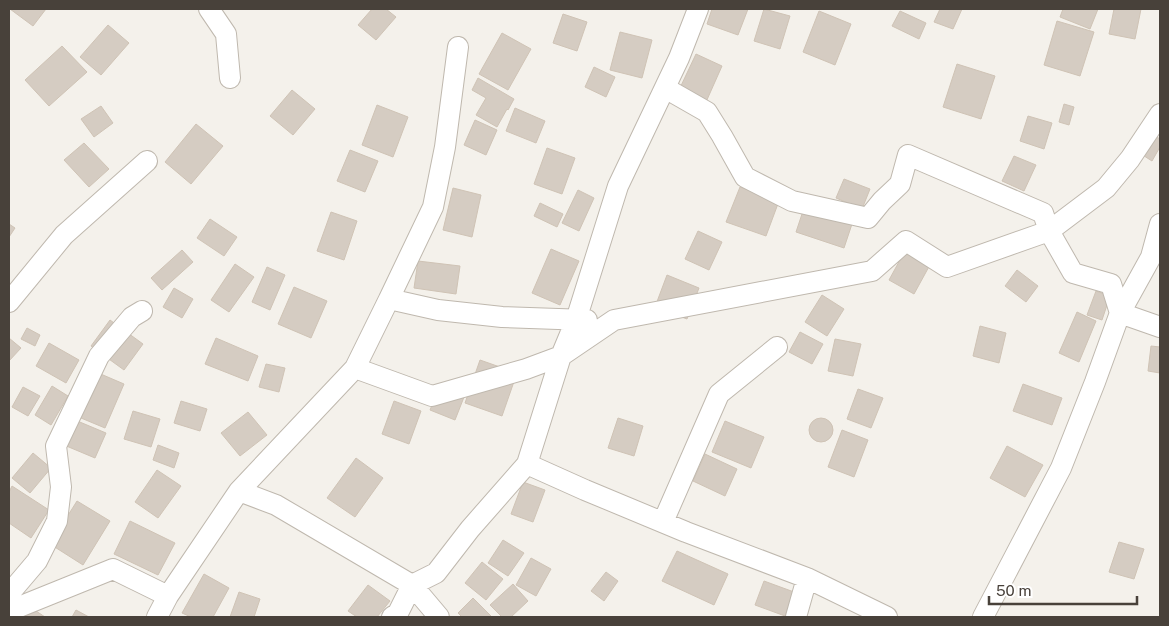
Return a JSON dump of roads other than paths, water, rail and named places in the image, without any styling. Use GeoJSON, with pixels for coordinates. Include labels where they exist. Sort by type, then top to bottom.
{"type":"FeatureCollection","features":[{"type":"Feature","properties":{"kind":"street"},"geometry":{"type":"LineString","coordinates":[[209,9],[226,34],[230,78]]}},
{"type":"Feature","properties":{"kind":"street"},"geometry":{"type":"LineString","coordinates":[[392,617],[398,613],[412,585],[436,574],[470,529],[526,464],[561,356],[576,320],[618,186],[679,58],[698,9]]}},
{"type":"Feature","properties":{"kind":"street"},"geometry":{"type":"LineString","coordinates":[[157,617],[168,596],[239,491],[355,368],[433,207],[445,147],[458,47]]}},
{"type":"Feature","properties":{"kind":"street"},"geometry":{"type":"LineString","coordinates":[[665,88],[706,112],[745,177],[792,200],[868,218],[900,184],[908,155],[1043,213],[1049,231],[1073,273],[1111,284],[1120,313]]}},
{"type":"Feature","properties":{"kind":"street"},"geometry":{"type":"LineString","coordinates":[[389,299],[438,310],[502,317],[614,320],[872,271],[906,241],[947,267],[1049,231],[1106,188],[1130,159],[1160,114]]}},
{"type":"Feature","properties":{"kind":"street"},"geometry":{"type":"LineString","coordinates":[[9,302],[64,235],[147,162]]}},
{"type":"Feature","properties":{"kind":"street"},"geometry":{"type":"LineString","coordinates":[[983,617],[1061,468],[1120,313],[1151,257],[1160,224]]}},
{"type":"Feature","properties":{"kind":"street"},"geometry":{"type":"LineString","coordinates":[[9,594],[38,561],[57,521],[61,487],[56,446],[99,356],[132,317],[142,311]]}},
{"type":"Feature","properties":{"kind":"street"},"geometry":{"type":"LineString","coordinates":[[1120,313],[1160,327]]}},
{"type":"Feature","properties":{"kind":"street"},"geometry":{"type":"LineString","coordinates":[[355,368],[432,396],[526,369],[561,356],[614,320]]}},
{"type":"Feature","properties":{"kind":"street"},"geometry":{"type":"LineString","coordinates":[[663,522],[718,394],[777,347]]}},
{"type":"Feature","properties":{"kind":"street"},"geometry":{"type":"LineString","coordinates":[[526,464],[663,522],[807,578],[887,617]]}},
{"type":"Feature","properties":{"kind":"street"},"geometry":{"type":"LineString","coordinates":[[239,491],[276,505],[412,585],[439,617]]}},
{"type":"Feature","properties":{"kind":"street"},"geometry":{"type":"LineString","coordinates":[[9,611],[114,569],[168,596]]}},
{"type":"Feature","properties":{"kind":"street"},"geometry":{"type":"LineString","coordinates":[[796,617],[807,578]]}}]}
